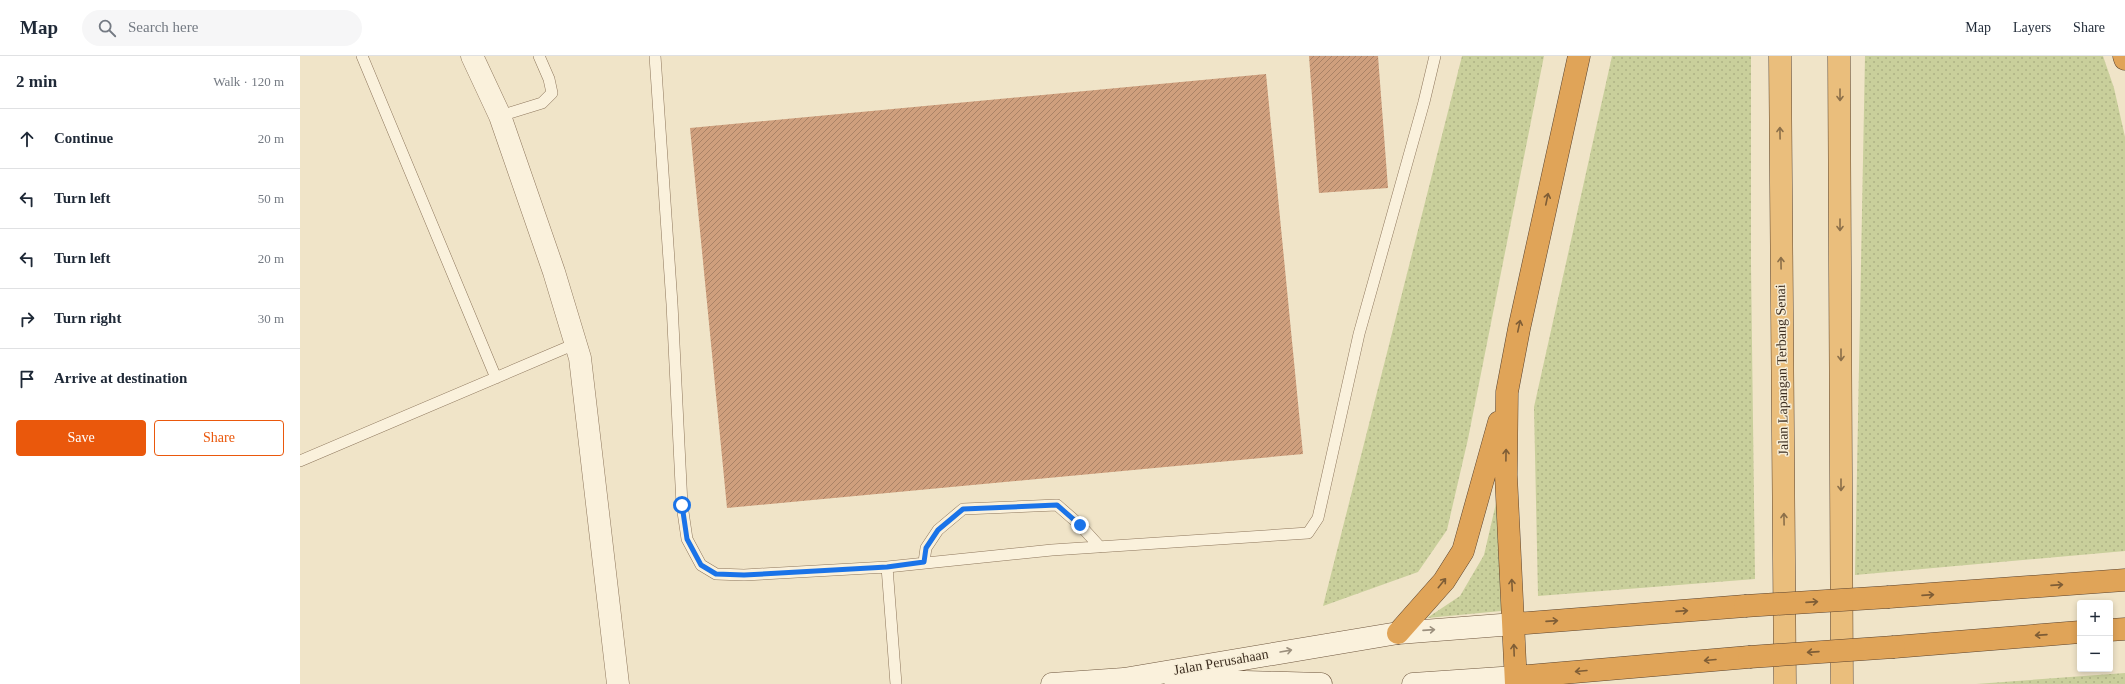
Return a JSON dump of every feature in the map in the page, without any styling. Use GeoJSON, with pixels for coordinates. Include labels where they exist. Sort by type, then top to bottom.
{"type":"FeatureCollection","features":[{"type":"Feature","properties":{"kind":"highway"},"geometry":{"type":"LineString","coordinates":[[1398,633],[1444,581],[1463,551],[1507,392],[1519,329],[1579,56]]}},
{"type":"Feature","properties":{"kind":"highway","name":"Jalan Lapangan Terbang Senai"},"geometry":{"type":"LineString","coordinates":[[1780,56],[1786,684]]}},
{"type":"Feature","properties":{"kind":"highway"},"geometry":{"type":"LineString","coordinates":[[1840,56],[1842,684]]}},
{"type":"Feature","properties":{"kind":"highway"},"geometry":{"type":"LineString","coordinates":[[1507,392],[1506,475],[1516,680],[1749,657],[2077,632]]}},
{"type":"Feature","properties":{"kind":"highway"},"geometry":{"type":"LineString","coordinates":[[1514,624],[1745,606],[2125,580]]}},
{"type":"Feature","properties":{"kind":"highway"},"geometry":{"type":"LineString","coordinates":[[2113,630],[2125,628]]}},
{"type":"Feature","properties":{"kind":"main road"},"geometry":{"type":"LineString","coordinates":[[472,56],[500,116],[554,272],[580,358],[618,684]]}},
{"type":"Feature","properties":{"kind":"main road","name":"Jalan Perusahaan"},"geometry":{"type":"LineString","coordinates":[[1124,679],[1398,633],[1514,624]]}},
{"type":"Feature","properties":{"kind":"main road"},"geometry":{"type":"LineString","coordinates":[[1052,684],[1091,683],[1124,679]]}},
{"type":"Feature","properties":{"kind":"main road","name":"Jalan Perusahaan"},"geometry":{"type":"LineString","coordinates":[[1124,679],[1321,684]]}},
{"type":"Feature","properties":{"kind":"main road"},"geometry":{"type":"LineString","coordinates":[[1413,684],[1516,680]]}},
{"type":"Feature","properties":{"kind":"lane"},"geometry":{"type":"LineString","coordinates":[[362,56],[496,378]]}},
{"type":"Feature","properties":{"kind":"lane"},"geometry":{"type":"LineString","coordinates":[[500,116],[542,103],[552,93],[549,79],[539,56]]}},
{"type":"Feature","properties":{"kind":"lane"},"geometry":{"type":"LineString","coordinates":[[655,56],[672,304],[682,505],[687,539],[701,565],[716,574],[744,575],[887,567],[924,562],[1308,533],[1318,518],[1359,334],[1424,102],[1435,56]]}},
{"type":"Feature","properties":{"kind":"lane"},"geometry":{"type":"LineString","coordinates":[[300,461],[575,344]]}},
{"type":"Feature","properties":{"kind":"lane"},"geometry":{"type":"LineString","coordinates":[[924,562],[926,548],[938,530],[963,509],[1057,505],[1080,525],[1100,548]]}},
{"type":"Feature","properties":{"kind":"lane"},"geometry":{"type":"LineString","coordinates":[[887,567],[896,684]]}},
{"type":"Feature","properties":{"kind":"green space"},"geometry":{"type":"Polygon","coordinates":[[[1462,56],[1544,56],[1468,439],[1447,530],[1418,572],[1323,606],[1462,56]]]}},
{"type":"Feature","properties":{"kind":"green space"},"geometry":{"type":"Polygon","coordinates":[[[1612,56],[1751,56],[1751,265],[1755,579],[1538,596],[1534,407],[1612,56]]]}},
{"type":"Feature","properties":{"kind":"green space"},"geometry":{"type":"Polygon","coordinates":[[[1865,56],[2103,56],[2114,88],[2125,137],[2125,551],[1855,575],[1865,56]]]}},
{"type":"Feature","properties":{"kind":"green space"},"geometry":{"type":"Polygon","coordinates":[[[1500,486],[1501,611],[1427,618],[1460,596],[1484,555],[1500,486]]]}},
{"type":"Feature","properties":{"kind":"green space"},"geometry":{"type":"Polygon","coordinates":[[[2125,673],[2125,684],[1976,684],[2125,673]]]}},
{"type":"Feature","properties":{"kind":"building"},"geometry":{"type":"Polygon","coordinates":[[[1309,56],[1378,56],[1388,188],[1319,193],[1309,56]]]}},
{"type":"Feature","properties":{"kind":"building"},"geometry":{"type":"Polygon","coordinates":[[[1266,74],[1303,454],[727,508],[690,128],[1266,74]]]}},
{"type":"Feature","properties":{"kind":"route"},"geometry":{"type":"LineString","coordinates":[[682,505],[687,539],[701,565],[716,574],[744,575],[858,567],[887,567],[924,562],[926,548],[938,530],[963,509],[1057,505],[1080,525]]}}]}
